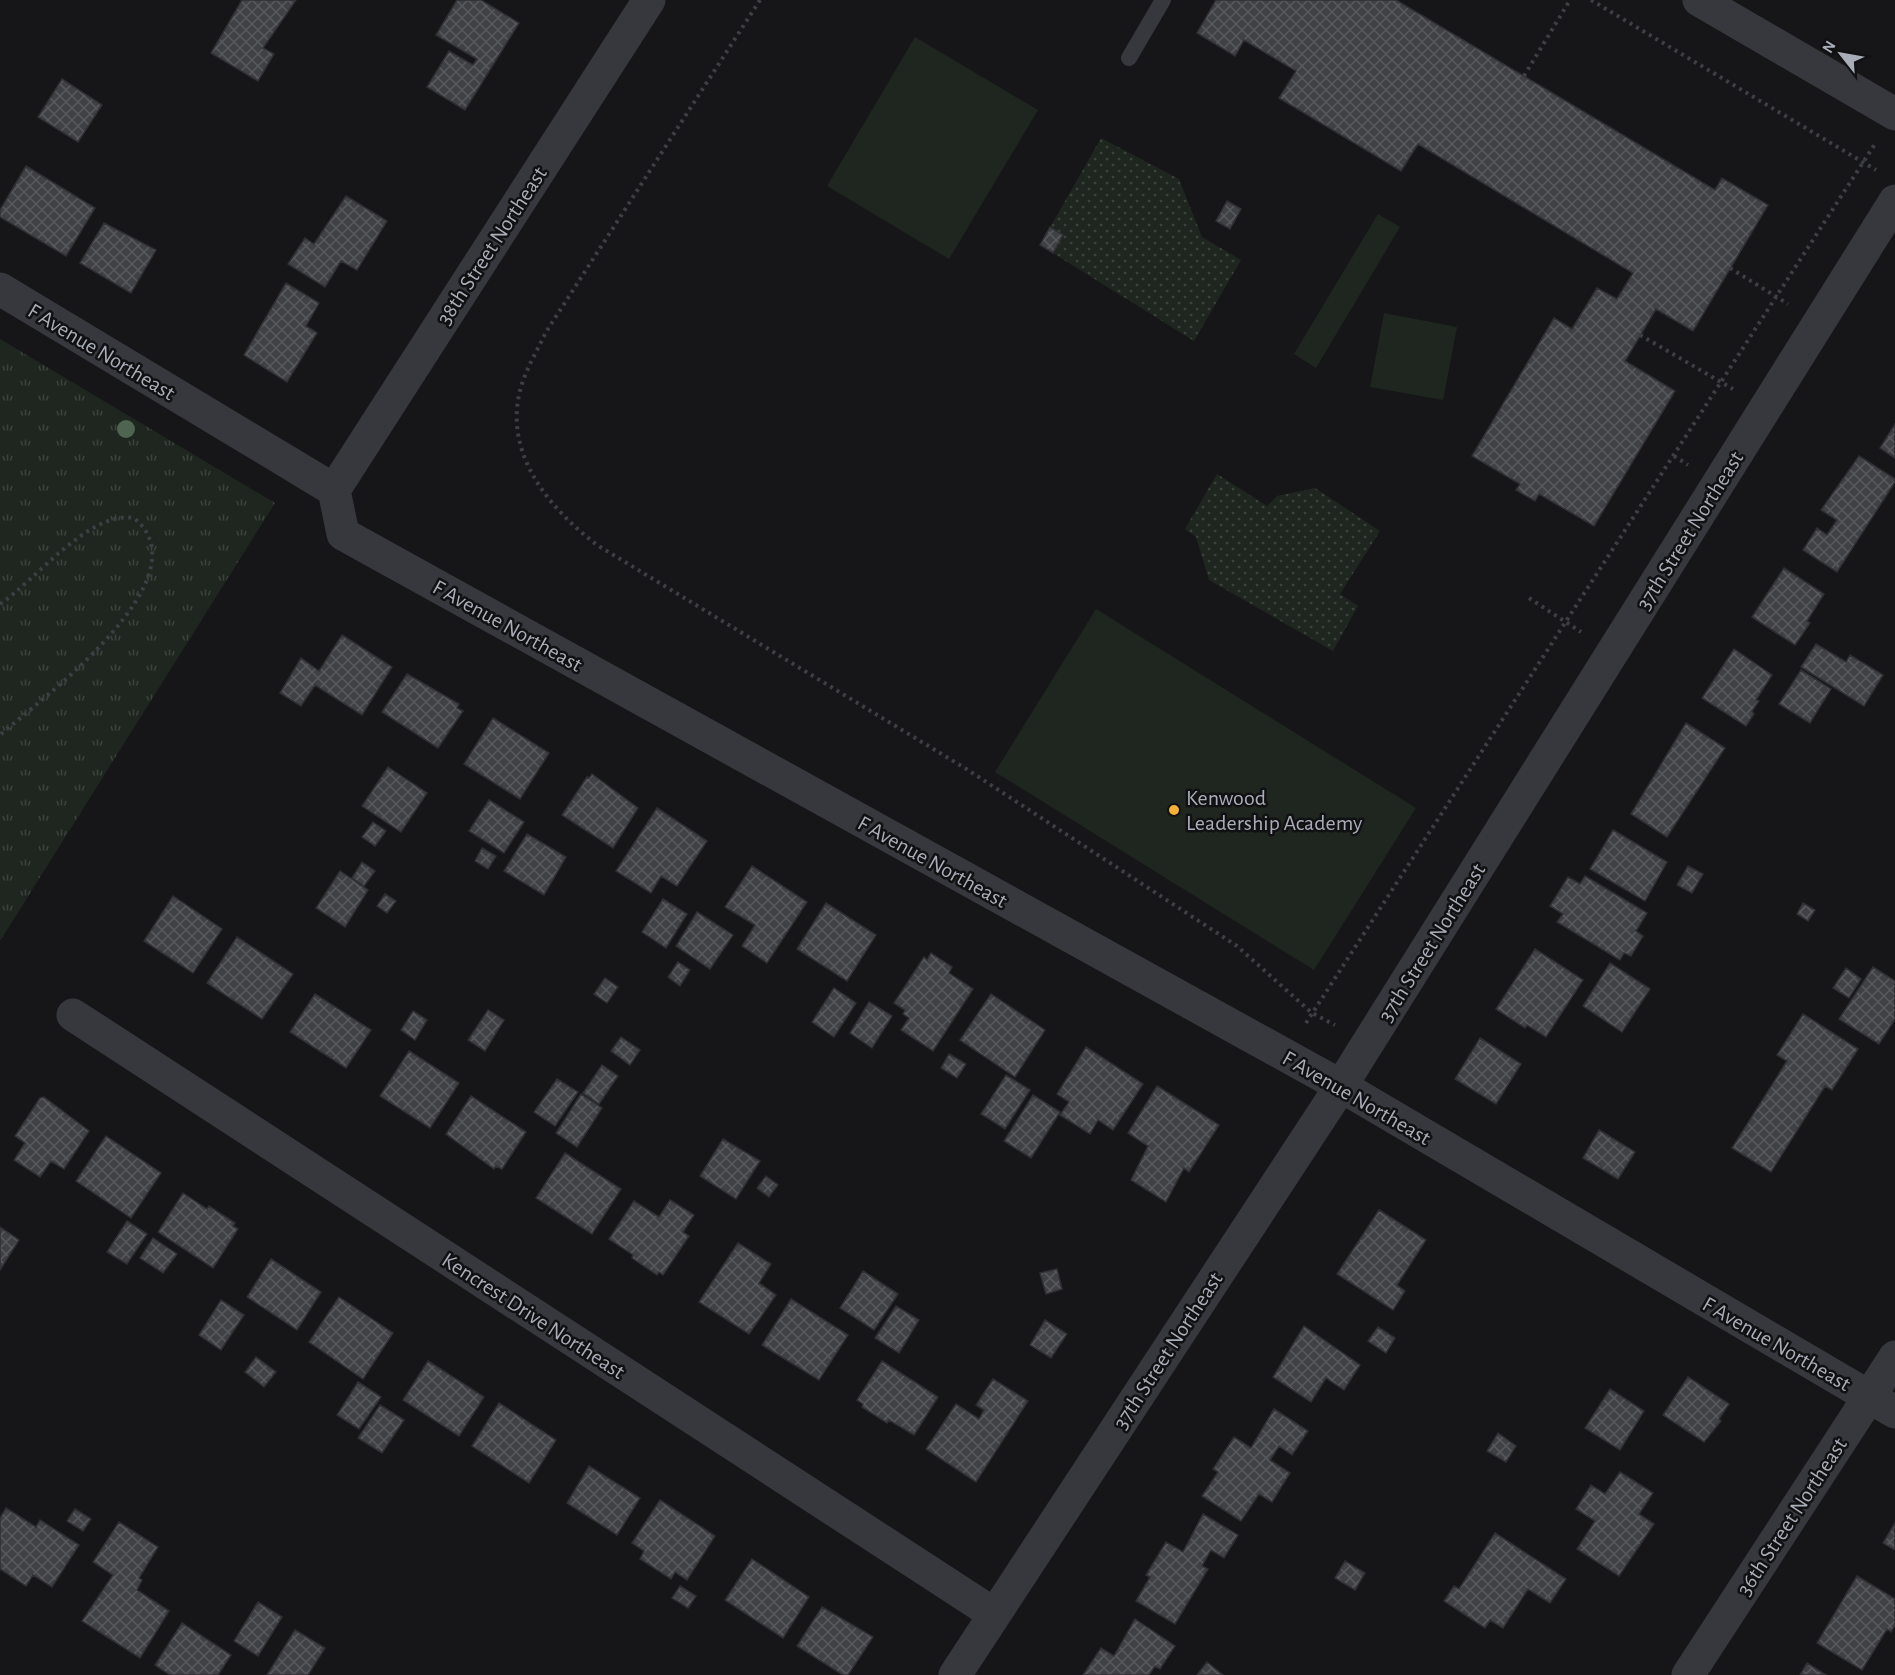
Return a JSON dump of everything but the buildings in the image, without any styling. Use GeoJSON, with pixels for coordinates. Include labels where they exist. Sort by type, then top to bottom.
{"type":"FeatureCollection","features":[{"type":"Feature","properties":{"kind":"street"},"geometry":{"type":"LineString","coordinates":[[1699,0],[1887,126]]}},
{"type":"Feature","properties":{"kind":"street","name":"38th Street Northeast"},"geometry":{"type":"LineString","coordinates":[[334,490],[646,1]]}},
{"type":"Feature","properties":{"kind":"street","name":"37th Street Northeast"},"geometry":{"type":"LineString","coordinates":[[955,1675],[1341,1086],[1895,201]]}},
{"type":"Feature","properties":{"kind":"street","name":"F Avenue Northeast"},"geometry":{"type":"LineString","coordinates":[[0,289],[334,490],[343,534],[1341,1086],[1882,1405]]}},
{"type":"Feature","properties":{"kind":"street","name":"Kencrest Drive Northeast"},"geometry":{"type":"LineString","coordinates":[[73,1015],[994,1614]]}},
{"type":"Feature","properties":{"kind":"street","name":"36th Street Northeast"},"geometry":{"type":"LineString","coordinates":[[1688,1675],[1882,1405],[1895,1357]]}},
{"type":"Feature","properties":{"kind":"lane"},"geometry":{"type":"LineString","coordinates":[[1129,58],[1163,0]]}},
{"type":"Feature","properties":{"kind":"path"},"geometry":{"type":"LineString","coordinates":[[760,0],[546,332],[524,379],[517,411],[521,444],[534,480],[568,522],[597,545],[1008,796],[1237,946],[1312,1013],[1335,1025]]}},
{"type":"Feature","properties":{"kind":"path"},"geometry":{"type":"LineString","coordinates":[[1524,76],[1570,0]]}},
{"type":"Feature","properties":{"kind":"path"},"geometry":{"type":"LineString","coordinates":[[1590,0],[1880,172]]}},
{"type":"Feature","properties":{"kind":"path"},"geometry":{"type":"LineString","coordinates":[[1306,1023],[1887,126]]}},
{"type":"Feature","properties":{"kind":"path"},"geometry":{"type":"LineString","coordinates":[[1730,268],[1792,306]]}},
{"type":"Feature","properties":{"kind":"path"},"geometry":{"type":"LineString","coordinates":[[1640,335],[1737,392]]}},
{"type":"Feature","properties":{"kind":"path"},"geometry":{"type":"LineString","coordinates":[[0,604],[47,560],[116,518],[134,518],[148,535],[151,562],[148,578],[122,623],[75,670],[0,735]]}},
{"type":"Feature","properties":{"kind":"path"},"geometry":{"type":"LineString","coordinates":[[1529,598],[1590,637]]}},
{"type":"Feature","properties":{"kind":"green space"},"geometry":{"type":"Polygon","coordinates":[[[915,37],[1038,110],[949,259],[827,186],[915,37]]]}},
{"type":"Feature","properties":{"kind":"green space"},"geometry":{"type":"Polygon","coordinates":[[[1101,138],[1179,179],[1202,237],[1241,260],[1194,341],[1040,245],[1101,138]]]}},
{"type":"Feature","properties":{"kind":"green space"},"geometry":{"type":"Polygon","coordinates":[[[1378,214],[1400,227],[1316,368],[1294,354],[1378,214]]]}},
{"type":"Feature","properties":{"kind":"green space"},"geometry":{"type":"Polygon","coordinates":[[[1384,313],[1457,327],[1443,400],[1370,387],[1384,313]]]}},
{"type":"Feature","properties":{"kind":"green space"},"geometry":{"type":"Polygon","coordinates":[[[0,339],[275,503],[0,941],[0,339]]]}},
{"type":"Feature","properties":{"kind":"green space"},"geometry":{"type":"Polygon","coordinates":[[[1217,474],[1267,506],[1277,496],[1315,488],[1380,531],[1340,594],[1358,606],[1333,651],[1209,580],[1196,537],[1185,529],[1217,474]]]}},
{"type":"Feature","properties":{"kind":"green space"},"geometry":{"type":"Polygon","coordinates":[[[1096,609],[1416,808],[1314,970],[995,772],[1096,609]]]}},
{"type":"Feature","properties":{"kind":"place","name":"Kenwood Leadership Academy"},"geometry":{"type":"Point","coordinates":[1174,810]}}]}
